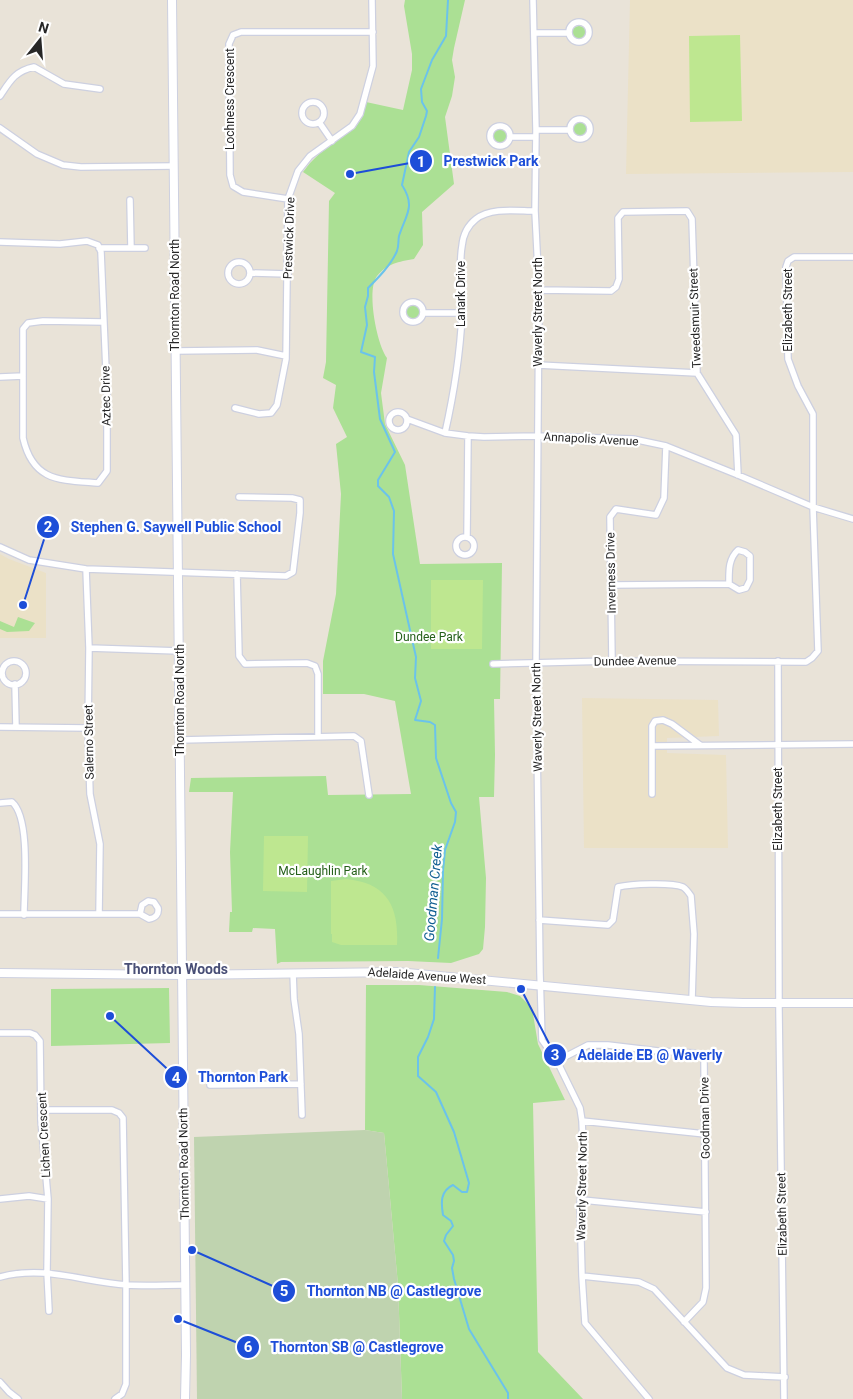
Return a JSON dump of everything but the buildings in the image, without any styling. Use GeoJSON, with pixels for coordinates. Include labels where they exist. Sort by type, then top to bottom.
{"type":"FeatureCollection","features":[{"type":"Feature","properties":{"kind":"main road","name":"Thornton Road North"},"geometry":{"type":"LineString","coordinates":[[172,0],[186,1399]]}},
{"type":"Feature","properties":{"kind":"main road","name":"Adelaide Avenue West"},"geometry":{"type":"LineString","coordinates":[[0,973],[181,975],[397,972],[743,1004],[853,1003]]}},
{"type":"Feature","properties":{"kind":"street","name":"Prestwick Drive"},"geometry":{"type":"LineString","coordinates":[[235,408],[259,414],[271,413],[277,405],[286,356],[288,199],[298,171],[310,156],[352,126],[360,114],[372,66],[372,0]]}},
{"type":"Feature","properties":{"kind":"street","name":"Waverly Street North"},"geometry":{"type":"LineString","coordinates":[[533,0],[536,130],[535,211],[539,290],[536,664],[542,1040],[557,1061],[580,1108],[582,1121],[584,1165],[582,1200],[580,1204],[585,1323],[650,1399]]}},
{"type":"Feature","properties":{"kind":"street","name":"Lochness Crescent"},"geometry":{"type":"LineString","coordinates":[[288,199],[243,192],[233,186],[230,175],[229,53],[229,44],[233,34],[241,32],[373,32]]}},
{"type":"Feature","properties":{"kind":"street"},"geometry":{"type":"LineString","coordinates":[[534,33],[568,33]]}},
{"type":"Feature","properties":{"kind":"street"},"geometry":{"type":"LineString","coordinates":[[0,96],[8,83],[22,70],[34,67],[64,84],[100,89]]}},
{"type":"Feature","properties":{"kind":"street"},"geometry":{"type":"LineString","coordinates":[[319,122],[332,140]]}},
{"type":"Feature","properties":{"kind":"street"},"geometry":{"type":"LineString","coordinates":[[0,128],[37,154],[63,165],[81,167],[174,166]]}},
{"type":"Feature","properties":{"kind":"street"},"geometry":{"type":"LineString","coordinates":[[536,130],[569,130]]}},
{"type":"Feature","properties":{"kind":"street"},"geometry":{"type":"LineString","coordinates":[[510,137],[536,137]]}},
{"type":"Feature","properties":{"kind":"street"},"geometry":{"type":"LineString","coordinates":[[130,200],[131,248]]}},
{"type":"Feature","properties":{"kind":"street","name":"Lanark Drive"},"geometry":{"type":"LineString","coordinates":[[445,433],[455,390],[459,360],[462,313],[461,247],[466,230],[477,218],[485,213],[535,211]]}},
{"type":"Feature","properties":{"kind":"street","name":"Tweedsmuir Street"},"geometry":{"type":"LineString","coordinates":[[539,290],[611,291],[616,287],[619,279],[618,218],[623,212],[687,211],[692,219],[697,373],[736,435],[738,475]]}},
{"type":"Feature","properties":{"kind":"street"},"geometry":{"type":"LineString","coordinates":[[0,242],[60,244],[87,241],[98,245],[99,248],[145,248]]}},
{"type":"Feature","properties":{"kind":"street","name":"Aztec Drive"},"geometry":{"type":"LineString","coordinates":[[23,376],[23,438],[27,452],[38,469],[45,474],[63,480],[98,483],[108,471],[107,394],[101,252],[99,248]]}},
{"type":"Feature","properties":{"kind":"street","name":"Elizabeth Street"},"geometry":{"type":"LineString","coordinates":[[784,1399],[779,1003],[778,661],[806,662],[818,651],[813,507],[813,414],[798,386],[788,359],[786,267],[788,260],[794,257],[853,257]]}},
{"type":"Feature","properties":{"kind":"street"},"geometry":{"type":"LineString","coordinates":[[250,273],[288,274]]}},
{"type":"Feature","properties":{"kind":"street"},"geometry":{"type":"LineString","coordinates":[[424,313],[462,313]]}},
{"type":"Feature","properties":{"kind":"street"},"geometry":{"type":"LineString","coordinates":[[0,377],[23,376],[23,329],[28,323],[42,321],[104,322]]}},
{"type":"Feature","properties":{"kind":"street"},"geometry":{"type":"LineString","coordinates":[[176,351],[257,350],[286,356]]}},
{"type":"Feature","properties":{"kind":"street"},"geometry":{"type":"LineString","coordinates":[[538,364],[697,373]]}},
{"type":"Feature","properties":{"kind":"street","name":"Annapolis Avenue"},"geometry":{"type":"LineString","coordinates":[[407,419],[445,433],[468,436],[633,439],[666,446],[813,507],[853,519]]}},
{"type":"Feature","properties":{"kind":"street"},"geometry":{"type":"LineString","coordinates":[[467,537],[468,436]]}},
{"type":"Feature","properties":{"kind":"street","name":"Inverness Drive"},"geometry":{"type":"LineString","coordinates":[[612,661],[610,517],[616,510],[656,516],[664,498],[666,446]]}},
{"type":"Feature","properties":{"kind":"street"},"geometry":{"type":"LineString","coordinates":[[0,547],[29,560],[86,569],[286,576],[293,572],[300,500],[238,497]]}},
{"type":"Feature","properties":{"kind":"street"},"geometry":{"type":"LineString","coordinates":[[611,585],[729,584],[739,590],[746,588],[750,580],[750,556],[746,552],[738,550],[733,555],[730,564],[729,584]]}},
{"type":"Feature","properties":{"kind":"street","name":"Salerno Street"},"geometry":{"type":"LineString","coordinates":[[86,569],[89,648],[88,728],[90,794],[100,844],[99,914]]}},
{"type":"Feature","properties":{"kind":"street"},"geometry":{"type":"LineString","coordinates":[[238,574],[238,656],[245,664],[307,663],[315,666],[318,674],[318,737]]}},
{"type":"Feature","properties":{"kind":"street"},"geometry":{"type":"LineString","coordinates":[[89,648],[180,651]]}},
{"type":"Feature","properties":{"kind":"street","name":"Dundee Avenue"},"geometry":{"type":"LineString","coordinates":[[493,664],[612,661],[778,661]]}},
{"type":"Feature","properties":{"kind":"street"},"geometry":{"type":"LineString","coordinates":[[18,662],[25,668],[26,677],[20,684],[16,684],[10,685],[3,680],[2,669],[8,663],[18,662]]}},
{"type":"Feature","properties":{"kind":"street"},"geometry":{"type":"LineString","coordinates":[[16,684],[16,727]]}},
{"type":"Feature","properties":{"kind":"street"},"geometry":{"type":"LineString","coordinates":[[652,794],[652,726],[655,721],[664,720],[672,724],[700,745]]}},
{"type":"Feature","properties":{"kind":"street"},"geometry":{"type":"LineString","coordinates":[[0,727],[88,728]]}},
{"type":"Feature","properties":{"kind":"street"},"geometry":{"type":"LineString","coordinates":[[180,740],[354,736],[360,739],[369,794]]}},
{"type":"Feature","properties":{"kind":"street"},"geometry":{"type":"LineString","coordinates":[[652,746],[853,744]]}},
{"type":"Feature","properties":{"kind":"street"},"geometry":{"type":"LineString","coordinates":[[0,803],[12,802],[22,821],[24,834],[24,915]]}},
{"type":"Feature","properties":{"kind":"street"},"geometry":{"type":"LineString","coordinates":[[539,920],[608,925],[613,920],[618,887],[663,884],[682,887],[692,896],[694,934],[692,1000]]}},
{"type":"Feature","properties":{"kind":"street"},"geometry":{"type":"LineString","coordinates":[[0,914],[140,914]]}},
{"type":"Feature","properties":{"kind":"street"},"geometry":{"type":"LineString","coordinates":[[293,973],[294,999],[299,1034],[302,1115]]}},
{"type":"Feature","properties":{"kind":"street","name":"Lichen Crescent"},"geometry":{"type":"LineString","coordinates":[[0,1033],[30,1034],[38,1037],[40,1045],[41,1110],[48,1199],[47,1272],[49,1311]]}},
{"type":"Feature","properties":{"kind":"street","name":"Goodman Drive"},"geometry":{"type":"LineString","coordinates":[[557,1061],[588,1045],[694,1053],[704,1058],[706,1288],[704,1302],[684,1322]]}},
{"type":"Feature","properties":{"kind":"street"},"geometry":{"type":"LineString","coordinates":[[210,1085],[301,1084]]}},
{"type":"Feature","properties":{"kind":"street"},"geometry":{"type":"LineString","coordinates":[[41,1110],[112,1110],[119,1113],[123,1118],[126,1384],[122,1394],[115,1399]]}},
{"type":"Feature","properties":{"kind":"street"},"geometry":{"type":"LineString","coordinates":[[582,1121],[705,1134]]}},
{"type":"Feature","properties":{"kind":"street"},"geometry":{"type":"LineString","coordinates":[[0,1199],[29,1196],[48,1199]]}},
{"type":"Feature","properties":{"kind":"street"},"geometry":{"type":"LineString","coordinates":[[582,1200],[706,1212]]}},
{"type":"Feature","properties":{"kind":"street"},"geometry":{"type":"LineString","coordinates":[[0,1277],[47,1272],[126,1285],[185,1285]]}},
{"type":"Feature","properties":{"kind":"street"},"geometry":{"type":"LineString","coordinates":[[582,1276],[639,1282],[654,1290],[727,1368],[744,1375],[784,1377]]}},
{"type":"Feature","properties":{"kind":"street"},"geometry":{"type":"LineString","coordinates":[[0,1382],[18,1399]]}},
{"type":"Feature","properties":{"kind":"shaded area"},"geometry":{"type":"Polygon","coordinates":[[[630,0],[853,0],[853,172],[626,174],[630,0]]]}},
{"type":"Feature","properties":{"kind":"shaded area"},"geometry":{"type":"Polygon","coordinates":[[[0,554],[46,573],[46,638],[0,638],[0,554]]]}},
{"type":"Feature","properties":{"kind":"shaded area"},"geometry":{"type":"Polygon","coordinates":[[[582,698],[718,700],[719,736],[667,738],[667,753],[726,755],[728,848],[584,848],[582,698]]]}},
{"type":"Feature","properties":{"kind":"green space"},"geometry":{"type":"Polygon","coordinates":[[[405,0],[465,0],[452,60],[455,77],[452,96],[445,117],[454,184],[422,212],[423,245],[414,259],[389,266],[377,276],[374,283],[373,305],[380,342],[387,358],[381,393],[385,424],[405,465],[420,564],[502,563],[500,699],[494,699],[494,797],[479,797],[486,878],[483,949],[479,954],[451,963],[408,961],[281,962],[277,964],[275,929],[253,928],[252,932],[229,932],[230,912],[232,912],[230,852],[233,792],[189,792],[191,778],[326,776],[328,795],[411,794],[395,701],[364,694],[323,694],[323,661],[336,594],[341,494],[336,444],[347,437],[333,408],[336,385],[323,378],[326,362],[329,201],[335,193],[303,172],[319,154],[355,128],[363,116],[366,102],[403,110],[412,70],[412,54],[404,6],[405,0]]]}},
{"type":"Feature","properties":{"kind":"green space"},"geometry":{"type":"Polygon","coordinates":[[[576,26],[582,26],[586,33],[582,40],[576,40],[572,36],[572,30],[576,26]]]}},
{"type":"Feature","properties":{"kind":"green space"},"geometry":{"type":"Polygon","coordinates":[[[740,35],[742,121],[690,122],[689,36],[740,35]]]}},
{"type":"Feature","properties":{"kind":"green space"},"geometry":{"type":"Polygon","coordinates":[[[577,122],[583,122],[587,129],[583,136],[577,136],[573,132],[573,126],[577,122]]]}},
{"type":"Feature","properties":{"kind":"green space"},"geometry":{"type":"Polygon","coordinates":[[[497,129],[503,129],[507,136],[503,143],[497,143],[493,139],[493,133],[497,129]]]}},
{"type":"Feature","properties":{"kind":"green space"},"geometry":{"type":"Polygon","coordinates":[[[413,304],[421,312],[413,320],[405,312],[413,304]]]}},
{"type":"Feature","properties":{"kind":"green space"},"geometry":{"type":"Polygon","coordinates":[[[431,580],[483,580],[482,649],[431,649],[431,580]]]}},
{"type":"Feature","properties":{"kind":"green space"},"geometry":{"type":"Polygon","coordinates":[[[18,617],[35,623],[29,631],[7,632],[0,629],[0,621],[14,627],[18,617]]]}},
{"type":"Feature","properties":{"kind":"green space"},"geometry":{"type":"Polygon","coordinates":[[[264,836],[308,836],[307,892],[263,891],[264,836]]]}},
{"type":"Feature","properties":{"kind":"green space"},"geometry":{"type":"Polygon","coordinates":[[[346,879],[360,881],[372,886],[381,891],[388,899],[396,919],[397,945],[341,945],[332,942],[331,881],[346,879]]]}},
{"type":"Feature","properties":{"kind":"green space"},"geometry":{"type":"Polygon","coordinates":[[[366,985],[419,985],[507,992],[520,996],[532,1008],[538,1044],[565,1100],[533,1103],[538,1352],[583,1399],[402,1399],[398,1285],[384,1133],[365,1130],[366,985]]]}},
{"type":"Feature","properties":{"kind":"green space"},"geometry":{"type":"Polygon","coordinates":[[[169,988],[170,1043],[51,1046],[51,989],[169,988]]]}},
{"type":"Feature","properties":{"kind":"green space"},"geometry":{"type":"Polygon","coordinates":[[[365,1130],[384,1133],[398,1285],[402,1399],[197,1399],[194,1137],[365,1130]]]}},
{"type":"Feature","properties":{"kind":"waterway","name":"Goodman Creek"},"geometry":{"type":"LineString","coordinates":[[438,958],[445,850],[455,822],[456,812],[451,803],[436,758],[435,725],[430,722],[415,720],[421,701],[415,678],[416,657],[393,554],[394,511],[389,497],[378,486],[378,480],[395,452],[380,419],[374,372],[375,357],[361,352],[367,325],[365,307],[368,288],[384,271],[398,249],[399,236],[408,210],[408,199],[402,185],[409,152],[419,137],[427,111],[422,102],[421,89],[432,60],[446,36],[448,0]]}},
{"type":"Feature","properties":{"kind":"waterway","name":"Goodman Creek"},"geometry":{"type":"LineString","coordinates":[[435,987],[434,1019],[418,1057],[418,1076],[436,1092],[454,1132],[469,1183],[467,1192],[462,1192],[453,1185],[444,1194],[442,1202],[443,1215],[451,1221],[453,1226],[444,1241],[453,1255],[452,1268],[454,1279],[469,1329],[508,1393],[508,1399]]}},
{"type":"Feature","properties":{"kind":"place","name":"Prestwick Park"},"geometry":{"type":"Point","coordinates":[350,174]}},
{"type":"Feature","properties":{"kind":"place","name":"Stephen G. Saywell Public School"},"geometry":{"type":"Point","coordinates":[23,605]}},
{"type":"Feature","properties":{"kind":"place","name":"Adelaide EB @ Waverly"},"geometry":{"type":"Point","coordinates":[521,989]}},
{"type":"Feature","properties":{"kind":"place","name":"Thornton Park"},"geometry":{"type":"Point","coordinates":[110,1016]}},
{"type":"Feature","properties":{"kind":"place","name":"Thornton NB @ Castlegrove"},"geometry":{"type":"Point","coordinates":[192,1250]}},
{"type":"Feature","properties":{"kind":"place","name":"Thornton SB @ Castlegrove"},"geometry":{"type":"Point","coordinates":[178,1319]}},
{"type":"Feature","properties":{"kind":"district","name":"Thornton Woods"},"geometry":{"type":"Point","coordinates":[176,969]}},
{"type":"Feature","properties":{"kind":"park label","name":"Dundee Park"},"geometry":{"type":"Point","coordinates":[429,637]}},
{"type":"Feature","properties":{"kind":"park label","name":"McLaughlin Park"},"geometry":{"type":"Point","coordinates":[323,871]}}]}
